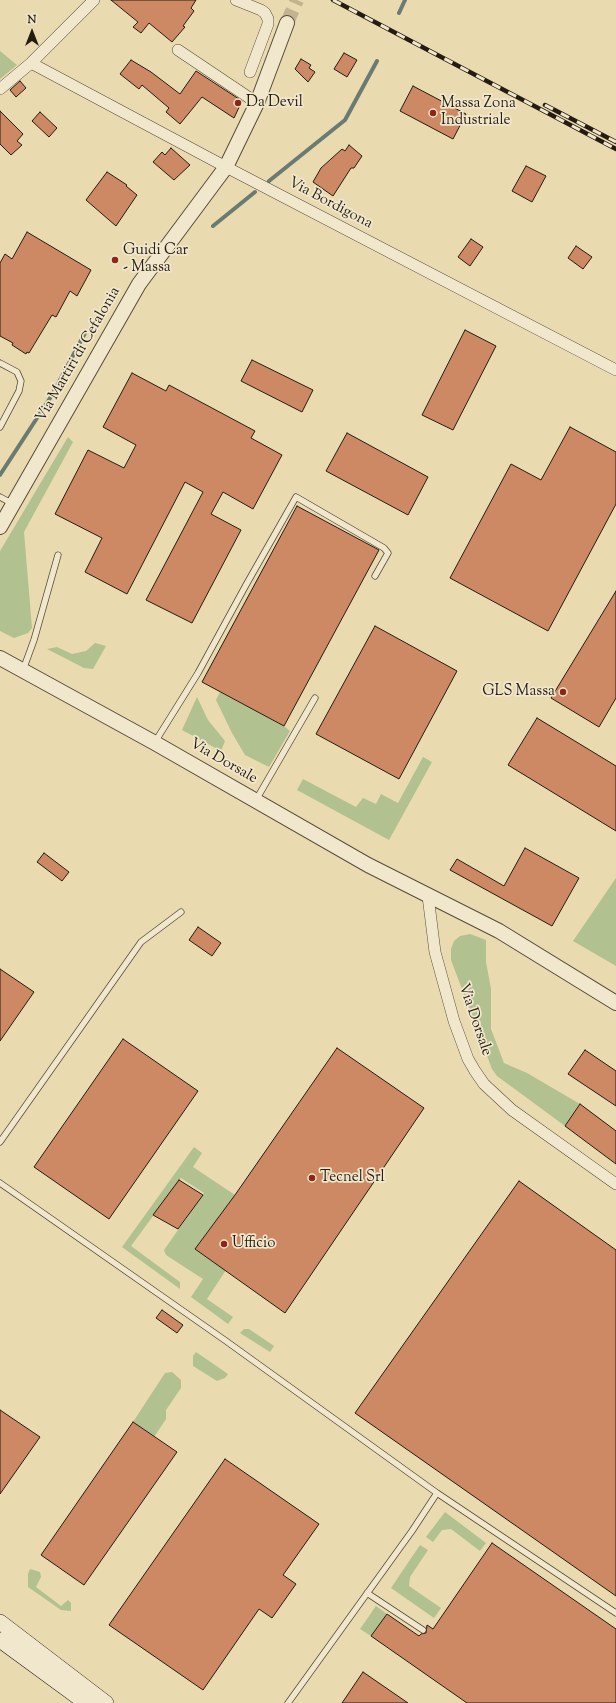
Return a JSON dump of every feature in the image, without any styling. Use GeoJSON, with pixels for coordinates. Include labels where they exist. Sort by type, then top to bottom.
{"type":"FeatureCollection","features":[{"type":"Feature","properties":{"kind":"main road"},"geometry":{"type":"LineString","coordinates":[[0,1622],[106,1703]]}},
{"type":"Feature","properties":{"kind":"main road"},"geometry":{"type":"LineString","coordinates":[[0,1640],[86,1703]]}},
{"type":"Feature","properties":{"kind":"street"},"geometry":{"type":"LineString","coordinates":[[0,89],[31,63],[94,0]]}},
{"type":"Feature","properties":{"kind":"street"},"geometry":{"type":"LineString","coordinates":[[236,0],[261,10],[265,13],[268,19],[268,24],[250,72]]}},
{"type":"Feature","properties":{"kind":"street","name":"Via Martiri di Cefalonia"},"geometry":{"type":"LineString","coordinates":[[0,527],[139,284],[226,167],[257,103],[287,23]]}},
{"type":"Feature","properties":{"kind":"street"},"geometry":{"type":"LineString","coordinates":[[178,50],[257,103]]}},
{"type":"Feature","properties":{"kind":"street","name":"Via Bordigona"},"geometry":{"type":"LineString","coordinates":[[31,63],[226,167],[616,370]]}},
{"type":"Feature","properties":{"kind":"street","name":"Via Dorsale"},"geometry":{"type":"LineString","coordinates":[[0,658],[155,743],[368,865],[499,931],[616,1002]]}},
{"type":"Feature","properties":{"kind":"street","name":"Via Dorsale"},"geometry":{"type":"LineString","coordinates":[[428,896],[434,952],[454,1021],[468,1059],[475,1071],[490,1090],[512,1110],[616,1184]]}},
{"type":"Feature","properties":{"kind":"lane"},"geometry":{"type":"LineString","coordinates":[[0,363],[17,372],[21,381],[19,392],[0,427]]}},
{"type":"Feature","properties":{"kind":"lane"},"geometry":{"type":"LineString","coordinates":[[0,497],[13,504]]}},
{"type":"Feature","properties":{"kind":"lane"},"geometry":{"type":"LineString","coordinates":[[155,743],[198,673],[296,497],[384,548],[388,553],[375,576]]}},
{"type":"Feature","properties":{"kind":"lane"},"geometry":{"type":"LineString","coordinates":[[23,670],[34,640],[58,555]]}},
{"type":"Feature","properties":{"kind":"lane"},"geometry":{"type":"LineString","coordinates":[[256,800],[315,698]]}},
{"type":"Feature","properties":{"kind":"lane"},"geometry":{"type":"LineString","coordinates":[[0,1142],[141,942],[181,912]]}},
{"type":"Feature","properties":{"kind":"lane"},"geometry":{"type":"LineString","coordinates":[[0,1183],[226,1340],[437,1493],[616,1613]]}},
{"type":"Feature","properties":{"kind":"lane"},"geometry":{"type":"LineString","coordinates":[[288,1703],[412,1531],[437,1493]]}},
{"type":"Feature","properties":{"kind":"lane"},"geometry":{"type":"LineString","coordinates":[[367,1593],[423,1630]]}},
{"type":"Feature","properties":{"kind":"green space"},"geometry":{"type":"Polygon","coordinates":[[[0,51],[17,65],[0,79],[0,51]]]}},
{"type":"Feature","properties":{"kind":"green space"},"geometry":{"type":"Polygon","coordinates":[[[68,437],[73,442],[24,532],[32,628],[28,633],[14,638],[0,631],[0,551],[68,437]]]}},
{"type":"Feature","properties":{"kind":"green space"},"geometry":{"type":"Polygon","coordinates":[[[95,643],[106,646],[93,669],[84,668],[47,649],[57,647],[72,654],[86,651],[95,643]]]}},
{"type":"Feature","properties":{"kind":"green space"},"geometry":{"type":"Polygon","coordinates":[[[220,692],[284,726],[290,731],[269,767],[245,755],[232,733],[216,700],[220,692]]]}},
{"type":"Feature","properties":{"kind":"green space"},"geometry":{"type":"Polygon","coordinates":[[[197,697],[208,720],[225,741],[221,751],[182,730],[197,697]]]}},
{"type":"Feature","properties":{"kind":"green space"},"geometry":{"type":"Polygon","coordinates":[[[423,757],[432,762],[389,840],[297,790],[303,779],[356,807],[363,798],[376,804],[381,794],[398,803],[423,757]]]}},
{"type":"Feature","properties":{"kind":"green space"},"geometry":{"type":"Polygon","coordinates":[[[616,878],[616,966],[573,941],[616,878]]]}},
{"type":"Feature","properties":{"kind":"green space"},"geometry":{"type":"Polygon","coordinates":[[[470,934],[486,940],[486,962],[491,989],[491,1029],[504,1063],[527,1073],[580,1104],[565,1126],[497,1076],[492,1069],[451,960],[451,949],[454,941],[460,936],[470,934]]]}},
{"type":"Feature","properties":{"kind":"green space"},"geometry":{"type":"Polygon","coordinates":[[[194,1147],[202,1153],[193,1167],[235,1195],[195,1249],[226,1270],[207,1299],[233,1317],[228,1324],[191,1297],[203,1279],[166,1255],[164,1250],[204,1193],[181,1178],[131,1246],[180,1282],[180,1289],[122,1247],[194,1147]]]}},
{"type":"Feature","properties":{"kind":"green space"},"geometry":{"type":"Polygon","coordinates":[[[244,1329],[249,1329],[274,1346],[270,1352],[240,1333],[244,1329]]]}},
{"type":"Feature","properties":{"kind":"green space"},"geometry":{"type":"Polygon","coordinates":[[[196,1352],[228,1374],[225,1378],[217,1381],[193,1366],[193,1356],[196,1352]]]}},
{"type":"Feature","properties":{"kind":"green space"},"geometry":{"type":"Polygon","coordinates":[[[172,1372],[181,1380],[181,1388],[166,1410],[166,1419],[154,1437],[133,1422],[165,1373],[172,1372]]]}},
{"type":"Feature","properties":{"kind":"green space"},"geometry":{"type":"Polygon","coordinates":[[[445,1512],[486,1543],[480,1551],[451,1529],[442,1530],[433,1542],[426,1537],[445,1512]]]}},
{"type":"Feature","properties":{"kind":"green space"},"geometry":{"type":"Polygon","coordinates":[[[420,1545],[428,1550],[410,1577],[409,1586],[441,1608],[434,1618],[391,1588],[420,1545]]]}},
{"type":"Feature","properties":{"kind":"green space"},"geometry":{"type":"Polygon","coordinates":[[[30,1569],[40,1572],[41,1577],[36,1587],[61,1606],[68,1600],[71,1603],[71,1611],[61,1610],[28,1587],[28,1574],[30,1569]]]}},
{"type":"Feature","properties":{"kind":"green space"},"geometry":{"type":"Polygon","coordinates":[[[376,1606],[387,1614],[371,1636],[360,1629],[376,1606]]]}},
{"type":"Feature","properties":{"kind":"building"},"geometry":{"type":"Polygon","coordinates":[[[111,0],[196,0],[191,8],[194,11],[183,26],[185,27],[172,42],[149,23],[141,33],[133,27],[138,22],[111,0]]]}},
{"type":"Feature","properties":{"kind":"building"},"geometry":{"type":"Polygon","coordinates":[[[344,53],[357,60],[347,77],[334,69],[344,53]]]}},
{"type":"Feature","properties":{"kind":"building"},"geometry":{"type":"Polygon","coordinates":[[[301,59],[311,65],[309,68],[315,72],[308,82],[295,69],[301,59]]]}},
{"type":"Feature","properties":{"kind":"building"},"geometry":{"type":"Polygon","coordinates":[[[131,60],[151,72],[180,94],[196,71],[242,101],[234,118],[202,97],[180,124],[166,112],[169,108],[142,85],[139,89],[120,74],[131,60]]]}},
{"type":"Feature","properties":{"kind":"building"},"geometry":{"type":"Polygon","coordinates":[[[20,81],[26,88],[16,97],[10,90],[20,81]]]}},
{"type":"Feature","properties":{"kind":"building","name":"Massa Zona Industriale"},"geometry":{"type":"Polygon","coordinates":[[[413,86],[466,114],[453,139],[400,111],[413,86]]]}},
{"type":"Feature","properties":{"kind":"building"},"geometry":{"type":"Polygon","coordinates":[[[0,111],[23,134],[17,141],[22,145],[11,155],[0,144],[0,111]]]}},
{"type":"Feature","properties":{"kind":"building"},"geometry":{"type":"Polygon","coordinates":[[[40,112],[57,128],[49,137],[32,121],[40,112]]]}},
{"type":"Feature","properties":{"kind":"building"},"geometry":{"type":"Polygon","coordinates":[[[349,145],[362,156],[354,168],[351,168],[333,196],[313,182],[321,168],[342,149],[345,151],[349,145]]]}},
{"type":"Feature","properties":{"kind":"building"},"geometry":{"type":"Polygon","coordinates":[[[171,148],[190,165],[174,180],[153,162],[162,152],[165,155],[171,148]]]}},
{"type":"Feature","properties":{"kind":"building"},"geometry":{"type":"Polygon","coordinates":[[[526,166],[546,176],[532,202],[512,191],[526,166]]]}},
{"type":"Feature","properties":{"kind":"building"},"geometry":{"type":"Polygon","coordinates":[[[107,172],[127,185],[126,186],[137,195],[116,226],[86,200],[107,172]]]}},
{"type":"Feature","properties":{"kind":"building"},"geometry":{"type":"Polygon","coordinates":[[[27,232],[91,270],[77,296],[70,291],[56,317],[52,315],[29,353],[27,352],[26,354],[12,345],[13,343],[0,336],[0,263],[5,254],[12,259],[27,232]]]}},
{"type":"Feature","properties":{"kind":"building"},"geometry":{"type":"Polygon","coordinates":[[[471,239],[483,247],[470,266],[458,257],[471,239]]]}},
{"type":"Feature","properties":{"kind":"building"},"geometry":{"type":"Polygon","coordinates":[[[576,246],[592,257],[583,269],[568,258],[576,246]]]}},
{"type":"Feature","properties":{"kind":"building"},"geometry":{"type":"Polygon","coordinates":[[[465,330],[496,346],[453,430],[422,415],[465,330]]]}},
{"type":"Feature","properties":{"kind":"building"},"geometry":{"type":"Polygon","coordinates":[[[252,360],[313,390],[302,412],[241,381],[252,360]]]}},
{"type":"Feature","properties":{"kind":"building"},"geometry":{"type":"Polygon","coordinates":[[[132,373],[166,391],[169,385],[255,431],[251,438],[282,455],[253,509],[223,492],[211,514],[241,530],[192,623],[146,600],[203,492],[185,482],[127,594],[85,572],[102,538],[55,514],[88,450],[124,468],[136,445],[103,427],[132,373]]]}},
{"type":"Feature","properties":{"kind":"building"},"geometry":{"type":"Polygon","coordinates":[[[570,427],[616,452],[616,504],[548,631],[450,578],[511,464],[541,480],[570,427]]]}},
{"type":"Feature","properties":{"kind":"building"},"geometry":{"type":"Polygon","coordinates":[[[347,433],[428,477],[408,515],[326,471],[347,433]]]}},
{"type":"Feature","properties":{"kind":"building"},"geometry":{"type":"Polygon","coordinates":[[[297,506],[379,550],[284,726],[202,682],[297,506]]]}},
{"type":"Feature","properties":{"kind":"building"},"geometry":{"type":"Polygon","coordinates":[[[616,591],[616,698],[599,727],[551,698],[616,591]]]}},
{"type":"Feature","properties":{"kind":"building"},"geometry":{"type":"Polygon","coordinates":[[[375,626],[457,671],[399,779],[316,734],[375,626]]]}},
{"type":"Feature","properties":{"kind":"building"},"geometry":{"type":"Polygon","coordinates":[[[537,718],[616,766],[616,831],[508,765],[537,718]]]}},
{"type":"Feature","properties":{"kind":"building"},"geometry":{"type":"Polygon","coordinates":[[[525,848],[579,878],[552,926],[450,870],[457,859],[504,886],[525,848]]]}},
{"type":"Feature","properties":{"kind":"building"},"geometry":{"type":"Polygon","coordinates":[[[44,853],[69,872],[62,881],[37,862],[44,853]]]}},
{"type":"Feature","properties":{"kind":"building"},"geometry":{"type":"Polygon","coordinates":[[[198,927],[221,943],[212,956],[189,940],[198,927]]]}},
{"type":"Feature","properties":{"kind":"building"},"geometry":{"type":"Polygon","coordinates":[[[0,969],[34,992],[0,1041],[0,969]]]}},
{"type":"Feature","properties":{"kind":"building"},"geometry":{"type":"Polygon","coordinates":[[[123,1039],[198,1091],[109,1219],[34,1167],[123,1039]]]}},
{"type":"Feature","properties":{"kind":"building","name":"Tecnel Srl"},"geometry":{"type":"Polygon","coordinates":[[[337,1048],[424,1108],[285,1313],[195,1249],[235,1195],[337,1048]]]}},
{"type":"Feature","properties":{"kind":"building"},"geometry":{"type":"Polygon","coordinates":[[[585,1050],[616,1071],[616,1106],[568,1074],[585,1050]]]}},
{"type":"Feature","properties":{"kind":"building"},"geometry":{"type":"Polygon","coordinates":[[[580,1104],[616,1131],[616,1164],[565,1126],[580,1104]]]}},
{"type":"Feature","properties":{"kind":"building"},"geometry":{"type":"Polygon","coordinates":[[[179,1180],[203,1195],[178,1229],[153,1215],[179,1180]]]}},
{"type":"Feature","properties":{"kind":"building"},"geometry":{"type":"Polygon","coordinates":[[[519,1181],[616,1250],[616,1596],[355,1413],[519,1181]]]}},
{"type":"Feature","properties":{"kind":"building"},"geometry":{"type":"Polygon","coordinates":[[[162,1310],[183,1325],[177,1333],[156,1318],[162,1310]]]}},
{"type":"Feature","properties":{"kind":"building"},"geometry":{"type":"Polygon","coordinates":[[[0,1410],[40,1437],[0,1494],[0,1410]]]}},
{"type":"Feature","properties":{"kind":"building"},"geometry":{"type":"Polygon","coordinates":[[[133,1422],[177,1452],[84,1585],[41,1555],[133,1422]]]}},
{"type":"Feature","properties":{"kind":"building"},"geometry":{"type":"Polygon","coordinates":[[[225,1459],[319,1524],[283,1575],[296,1584],[272,1618],[259,1609],[203,1690],[109,1625],[225,1459]]]}},
{"type":"Feature","properties":{"kind":"building"},"geometry":{"type":"Polygon","coordinates":[[[492,1543],[616,1629],[616,1703],[467,1703],[371,1636],[387,1614],[419,1636],[426,1633],[427,1625],[433,1629],[492,1543]]]}},
{"type":"Feature","properties":{"kind":"building"},"geometry":{"type":"Polygon","coordinates":[[[363,1672],[408,1703],[342,1703],[363,1672]]]}},
{"type":"Feature","properties":{"kind":"waterway"},"geometry":{"type":"LineString","coordinates":[[399,13],[405,0]]}},
{"type":"Feature","properties":{"kind":"waterway"},"geometry":{"type":"LineString","coordinates":[[269,181],[345,120],[377,61]]}},
{"type":"Feature","properties":{"kind":"waterway"},"geometry":{"type":"LineString","coordinates":[[213,226],[255,192]]}},
{"type":"Feature","properties":{"kind":"waterway"},"geometry":{"type":"LineString","coordinates":[[0,475],[52,395],[85,333]]}},
{"type":"Feature","properties":{"kind":"tunnel"},"geometry":{"type":"LineString","coordinates":[[287,23],[297,0]]}},
{"type":"Feature","properties":{"kind":"railway"},"geometry":{"type":"LineString","coordinates":[[333,0],[616,149]]}},
{"type":"Feature","properties":{"kind":"railway"},"geometry":{"type":"LineString","coordinates":[[545,105],[616,142]]}},
{"type":"Feature","properties":{"kind":"place","name":"Da Devil"},"geometry":{"type":"Point","coordinates":[238,103]}},
{"type":"Feature","properties":{"kind":"place","name":"Massa Zona Industriale"},"geometry":{"type":"Point","coordinates":[433,113]}},
{"type":"Feature","properties":{"kind":"place","name":"Guidi Car - Massa"},"geometry":{"type":"Point","coordinates":[115,260]}},
{"type":"Feature","properties":{"kind":"place","name":"GLS Massa"},"geometry":{"type":"Point","coordinates":[563,692]}},
{"type":"Feature","properties":{"kind":"place","name":"Tecnel Srl"},"geometry":{"type":"Point","coordinates":[312,1178]}},
{"type":"Feature","properties":{"kind":"place","name":"Ufficio"},"geometry":{"type":"Point","coordinates":[224,1244]}}]}
